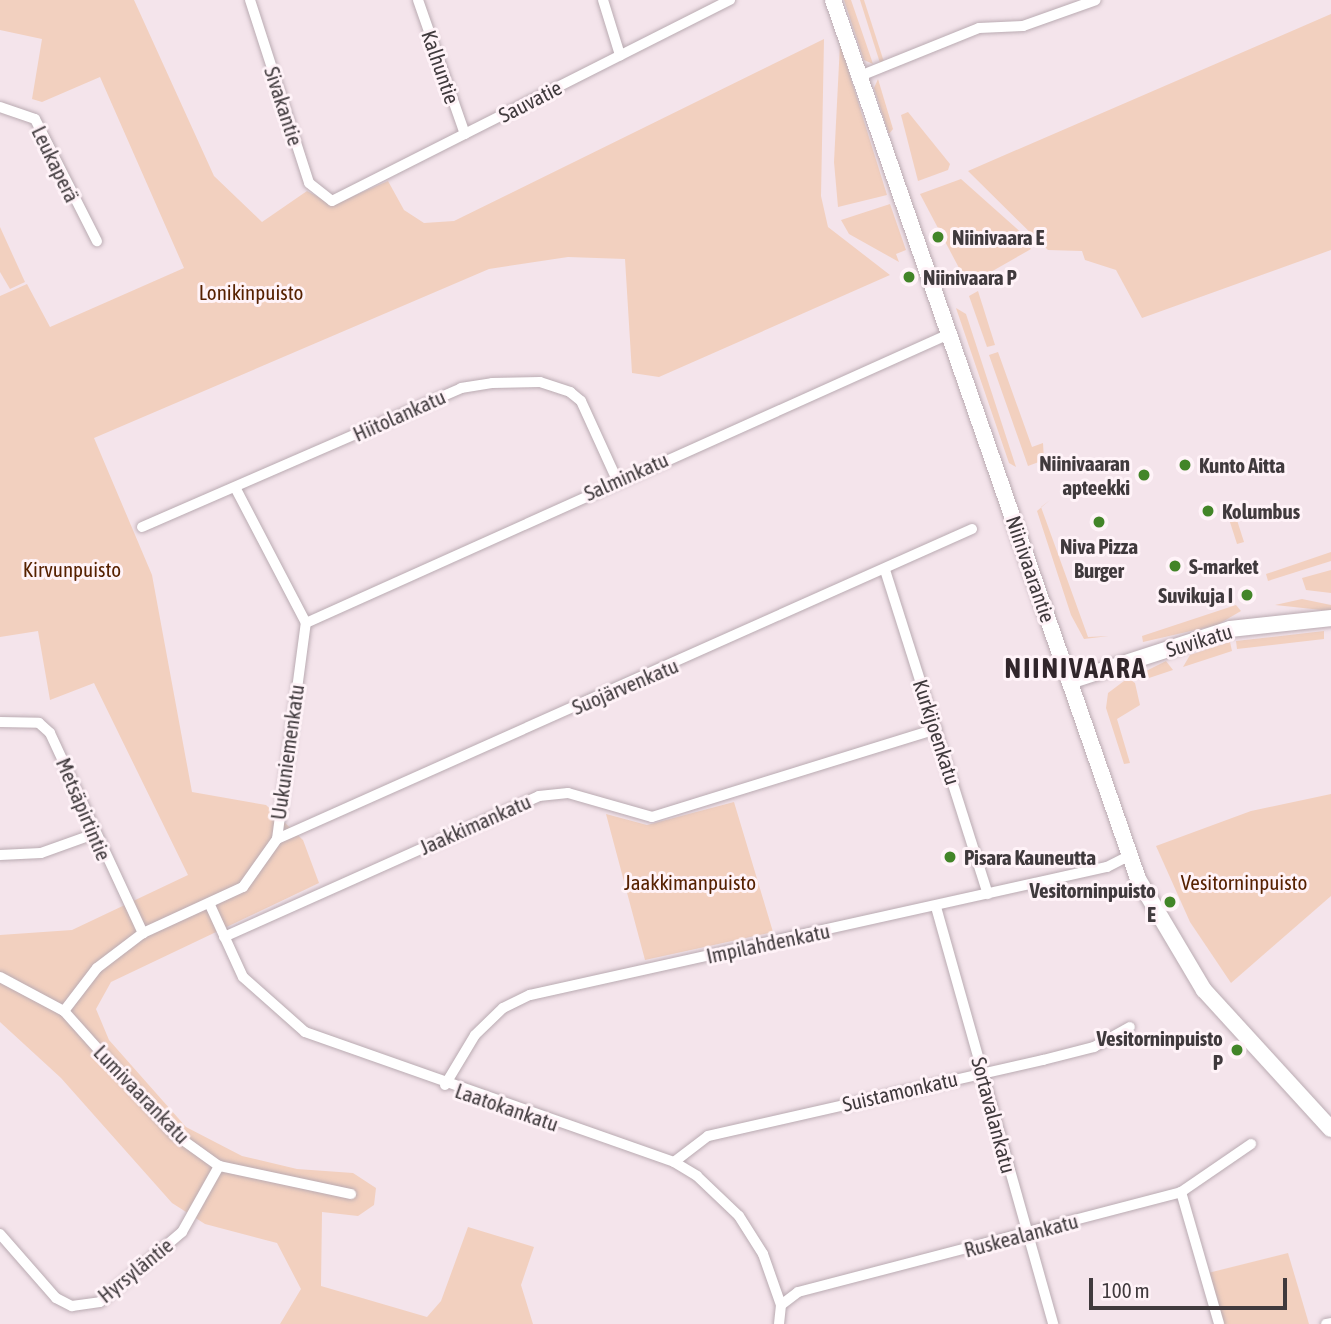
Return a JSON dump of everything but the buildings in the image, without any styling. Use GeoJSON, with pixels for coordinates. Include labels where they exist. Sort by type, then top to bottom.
{"type":"FeatureCollection","features":[{"type":"Feature","properties":{"kind":"main road","name":"Niinivaarantie"},"geometry":{"type":"LineString","coordinates":[[833,0],[1129,856],[1161,924],[1204,990],[1331,1129]]}},
{"type":"Feature","properties":{"kind":"main road","name":"Suvikatu"},"geometry":{"type":"LineString","coordinates":[[1070,681],[1230,629],[1331,618]]}},
{"type":"Feature","properties":{"kind":"street","name":"Sivakantie"},"geometry":{"type":"LineString","coordinates":[[250,0],[309,183],[332,201]]}},
{"type":"Feature","properties":{"kind":"street","name":"Kalhuntie"},"geometry":{"type":"LineString","coordinates":[[418,0],[465,134]]}},
{"type":"Feature","properties":{"kind":"street"},"geometry":{"type":"LineString","coordinates":[[603,0],[620,55]]}},
{"type":"Feature","properties":{"kind":"street","name":"Sauvatie"},"geometry":{"type":"LineString","coordinates":[[332,201],[730,0]]}},
{"type":"Feature","properties":{"kind":"street"},"geometry":{"type":"LineString","coordinates":[[860,76],[979,28],[1034,24],[1096,0]]}},
{"type":"Feature","properties":{"kind":"street","name":"Leukaperä"},"geometry":{"type":"LineString","coordinates":[[0,107],[35,119],[97,241]]}},
{"type":"Feature","properties":{"kind":"street","name":"Salminkatu"},"geometry":{"type":"LineString","coordinates":[[306,623],[617,480],[949,334]]}},
{"type":"Feature","properties":{"kind":"street","name":"Hiitolankatu"},"geometry":{"type":"LineString","coordinates":[[142,527],[461,388],[522,382],[557,386],[581,401],[617,480]]}},
{"type":"Feature","properties":{"kind":"street"},"geometry":{"type":"LineString","coordinates":[[235,487],[306,623]]}},
{"type":"Feature","properties":{"kind":"street","name":"Suojärvenkatu"},"geometry":{"type":"LineString","coordinates":[[277,839],[972,529]]}},
{"type":"Feature","properties":{"kind":"street","name":"Kurkijoenkatu"},"geometry":{"type":"LineString","coordinates":[[885,570],[988,894]]}},
{"type":"Feature","properties":{"kind":"street","name":"Uukuniemenkatu"},"geometry":{"type":"LineString","coordinates":[[64,1011],[97,968],[143,933],[210,905],[243,887],[277,839],[306,623]]}},
{"type":"Feature","properties":{"kind":"street","name":"Metsäpirtintie"},"geometry":{"type":"LineString","coordinates":[[0,722],[39,723],[50,733],[94,834],[143,933]]}},
{"type":"Feature","properties":{"kind":"street","name":"Jaakkimankatu"},"geometry":{"type":"LineString","coordinates":[[224,937],[539,796],[568,793],[652,817],[937,729]]}},
{"type":"Feature","properties":{"kind":"street"},"geometry":{"type":"LineString","coordinates":[[0,855],[41,853],[94,834]]}},
{"type":"Feature","properties":{"kind":"street","name":"Impilahdenkatu"},"geometry":{"type":"LineString","coordinates":[[446,1085],[475,1035],[503,1008],[530,995],[936,907],[1107,867],[1129,856]]}},
{"type":"Feature","properties":{"kind":"street","name":"Laatokankatu"},"geometry":{"type":"LineString","coordinates":[[210,905],[224,937],[258,996],[305,1032],[446,1085],[674,1162],[739,1216],[764,1254],[781,1305],[779,1324]]}},
{"type":"Feature","properties":{"kind":"street","name":"Sortavalankatu"},"geometry":{"type":"LineString","coordinates":[[936,907],[1053,1324]]}},
{"type":"Feature","properties":{"kind":"street"},"geometry":{"type":"LineString","coordinates":[[0,977],[64,1011]]}},
{"type":"Feature","properties":{"kind":"street","name":"Lumivaarankatu"},"geometry":{"type":"LineString","coordinates":[[64,1011],[173,1133],[219,1166],[351,1194]]}},
{"type":"Feature","properties":{"kind":"street","name":"Suistamonkatu"},"geometry":{"type":"LineString","coordinates":[[674,1162],[708,1136],[1094,1046],[1130,1027]]}},
{"type":"Feature","properties":{"kind":"street","name":"Ruskealankatu"},"geometry":{"type":"LineString","coordinates":[[781,1305],[798,1292],[1181,1192],[1251,1144]]}},
{"type":"Feature","properties":{"kind":"street","name":"Hyrsyläntie"},"geometry":{"type":"LineString","coordinates":[[0,1234],[56,1298],[72,1306],[100,1302],[182,1232],[219,1166]]}},
{"type":"Feature","properties":{"kind":"street"},"geometry":{"type":"LineString","coordinates":[[1181,1192],[1219,1324]]}},
{"type":"Feature","properties":{"kind":"street"},"geometry":{"type":"LineString","coordinates":[[1326,1324],[1331,1322]]}},
{"type":"Feature","properties":{"kind":"green space"},"geometry":{"type":"Polygon","coordinates":[[[0,0],[134,0],[214,176],[262,222],[307,191],[333,205],[388,181],[404,210],[424,223],[454,221],[824,39],[821,196],[828,227],[890,275],[659,377],[632,373],[625,259],[568,257],[489,269],[94,438],[152,575],[192,792],[266,805],[303,840],[319,883],[111,982],[96,1009],[109,1040],[186,1127],[242,1156],[297,1169],[353,1173],[376,1188],[374,1205],[358,1216],[322,1212],[321,1286],[427,1317],[441,1301],[468,1227],[534,1247],[521,1285],[533,1324],[280,1324],[301,1289],[277,1243],[205,1224],[172,1203],[61,1078],[0,1022],[0,935],[72,930],[188,875],[94,683],[50,700],[38,631],[0,637],[0,296],[27,284],[50,327],[184,268],[100,77],[42,102],[32,99],[42,39],[0,30],[0,0]]]}},
{"type":"Feature","properties":{"kind":"green space"},"geometry":{"type":"Polygon","coordinates":[[[844,0],[851,0],[873,64],[864,60],[844,0]]]}},
{"type":"Feature","properties":{"kind":"green space"},"geometry":{"type":"Polygon","coordinates":[[[860,0],[864,0],[884,62],[880,63],[860,0]]]}},
{"type":"Feature","properties":{"kind":"green space"},"geometry":{"type":"Polygon","coordinates":[[[1331,14],[1331,250],[1142,318],[1116,270],[1085,260],[1082,251],[1048,250],[968,171],[1331,14]]]}},
{"type":"Feature","properties":{"kind":"green space"},"geometry":{"type":"Polygon","coordinates":[[[840,44],[887,195],[838,207],[834,162],[840,44]]]}},
{"type":"Feature","properties":{"kind":"green space"},"geometry":{"type":"Polygon","coordinates":[[[878,79],[893,129],[889,134],[874,88],[878,79]]]}},
{"type":"Feature","properties":{"kind":"green space"},"geometry":{"type":"Polygon","coordinates":[[[908,112],[950,164],[948,170],[918,181],[901,115],[908,112]]]}},
{"type":"Feature","properties":{"kind":"green space"},"geometry":{"type":"Polygon","coordinates":[[[961,179],[1024,235],[1031,249],[968,285],[920,194],[961,179]]]}},
{"type":"Feature","properties":{"kind":"green space"},"geometry":{"type":"Polygon","coordinates":[[[890,204],[906,250],[896,254],[899,262],[849,234],[841,220],[890,204]]]}},
{"type":"Feature","properties":{"kind":"green space"},"geometry":{"type":"Polygon","coordinates":[[[0,227],[25,282],[10,289],[0,272],[0,227]]]}},
{"type":"Feature","properties":{"kind":"green space"},"geometry":{"type":"Polygon","coordinates":[[[978,291],[995,345],[987,347],[969,296],[978,291]]]}},
{"type":"Feature","properties":{"kind":"green space"},"geometry":{"type":"Polygon","coordinates":[[[956,308],[966,314],[1016,467],[1009,463],[956,308]]]}},
{"type":"Feature","properties":{"kind":"green space"},"geometry":{"type":"Polygon","coordinates":[[[998,352],[1032,447],[1043,443],[1044,460],[1028,466],[989,355],[998,352]]]}},
{"type":"Feature","properties":{"kind":"green space"},"geometry":{"type":"Polygon","coordinates":[[[1041,507],[1088,637],[1109,636],[1084,639],[1071,615],[1037,511],[1041,507]]]}},
{"type":"Feature","properties":{"kind":"green space"},"geometry":{"type":"Polygon","coordinates":[[[1236,517],[1244,542],[1237,544],[1229,519],[1236,517]]]}},
{"type":"Feature","properties":{"kind":"green space"},"geometry":{"type":"Polygon","coordinates":[[[1331,552],[1331,561],[1268,581],[1266,574],[1331,552]]]}},
{"type":"Feature","properties":{"kind":"green space"},"geometry":{"type":"Polygon","coordinates":[[[1331,570],[1331,593],[1306,590],[1302,578],[1331,570]]]}},
{"type":"Feature","properties":{"kind":"green space"},"geometry":{"type":"Polygon","coordinates":[[[1302,599],[1331,605],[1331,611],[1275,605],[1302,599]]]}},
{"type":"Feature","properties":{"kind":"green space"},"geometry":{"type":"Polygon","coordinates":[[[1236,605],[1241,611],[1217,625],[1143,642],[1142,636],[1236,605]]]}},
{"type":"Feature","properties":{"kind":"green space"},"geometry":{"type":"Polygon","coordinates":[[[1324,631],[1324,639],[1237,649],[1236,641],[1324,631]]]}},
{"type":"Feature","properties":{"kind":"green space"},"geometry":{"type":"Polygon","coordinates":[[[1230,642],[1232,651],[1183,667],[1190,655],[1230,642]]]}},
{"type":"Feature","properties":{"kind":"green space"},"geometry":{"type":"Polygon","coordinates":[[[1166,661],[1173,670],[1149,678],[1144,672],[1166,661]]]}},
{"type":"Feature","properties":{"kind":"green space"},"geometry":{"type":"Polygon","coordinates":[[[1128,678],[1135,683],[1140,705],[1117,719],[1130,763],[1124,764],[1106,708],[1108,693],[1128,678]]]}},
{"type":"Feature","properties":{"kind":"green space","name":"Vesitorninpuisto"},"geometry":{"type":"Polygon","coordinates":[[[1331,794],[1331,896],[1231,983],[1190,922],[1156,846],[1251,811],[1331,794]]]}},
{"type":"Feature","properties":{"kind":"green space","name":"Jaakkimanpuisto"},"geometry":{"type":"Polygon","coordinates":[[[734,802],[773,932],[645,960],[606,814],[647,825],[734,802]]]}},
{"type":"Feature","properties":{"kind":"green space"},"geometry":{"type":"Polygon","coordinates":[[[1288,1253],[1309,1324],[1223,1324],[1208,1273],[1288,1253]]]}},
{"type":"Feature","properties":{"kind":"place","name":"Niinivaara E"},"geometry":{"type":"Point","coordinates":[938,237]}},
{"type":"Feature","properties":{"kind":"place","name":"Niinivaara P"},"geometry":{"type":"Point","coordinates":[909,277]}},
{"type":"Feature","properties":{"kind":"place","name":"Kunto Aitta"},"geometry":{"type":"Point","coordinates":[1185,465]}},
{"type":"Feature","properties":{"kind":"place","name":"Niinivaaran apteekki"},"geometry":{"type":"Point","coordinates":[1144,475]}},
{"type":"Feature","properties":{"kind":"place","name":"Kolumbus"},"geometry":{"type":"Point","coordinates":[1208,511]}},
{"type":"Feature","properties":{"kind":"place","name":"Niva Pizza Burger"},"geometry":{"type":"Point","coordinates":[1099,522]}},
{"type":"Feature","properties":{"kind":"place","name":"S-market"},"geometry":{"type":"Point","coordinates":[1175,566]}},
{"type":"Feature","properties":{"kind":"place","name":"Suvikuja I"},"geometry":{"type":"Point","coordinates":[1247,595]}},
{"type":"Feature","properties":{"kind":"place","name":"Pisara Kauneutta"},"geometry":{"type":"Point","coordinates":[950,857]}},
{"type":"Feature","properties":{"kind":"place","name":"Vesitorninpuisto E"},"geometry":{"type":"Point","coordinates":[1170,902]}},
{"type":"Feature","properties":{"kind":"place","name":"Vesitorninpuisto P"},"geometry":{"type":"Point","coordinates":[1237,1050]}},
{"type":"Feature","properties":{"kind":"district","name":"NIINIVAARA"},"geometry":{"type":"Point","coordinates":[1076,668]}},
{"type":"Feature","properties":{"kind":"park label","name":"Lonikinpuisto"},"geometry":{"type":"Point","coordinates":[251,292]}},
{"type":"Feature","properties":{"kind":"park label","name":"Kirvunpuisto"},"geometry":{"type":"Point","coordinates":[72,569]}}]}
